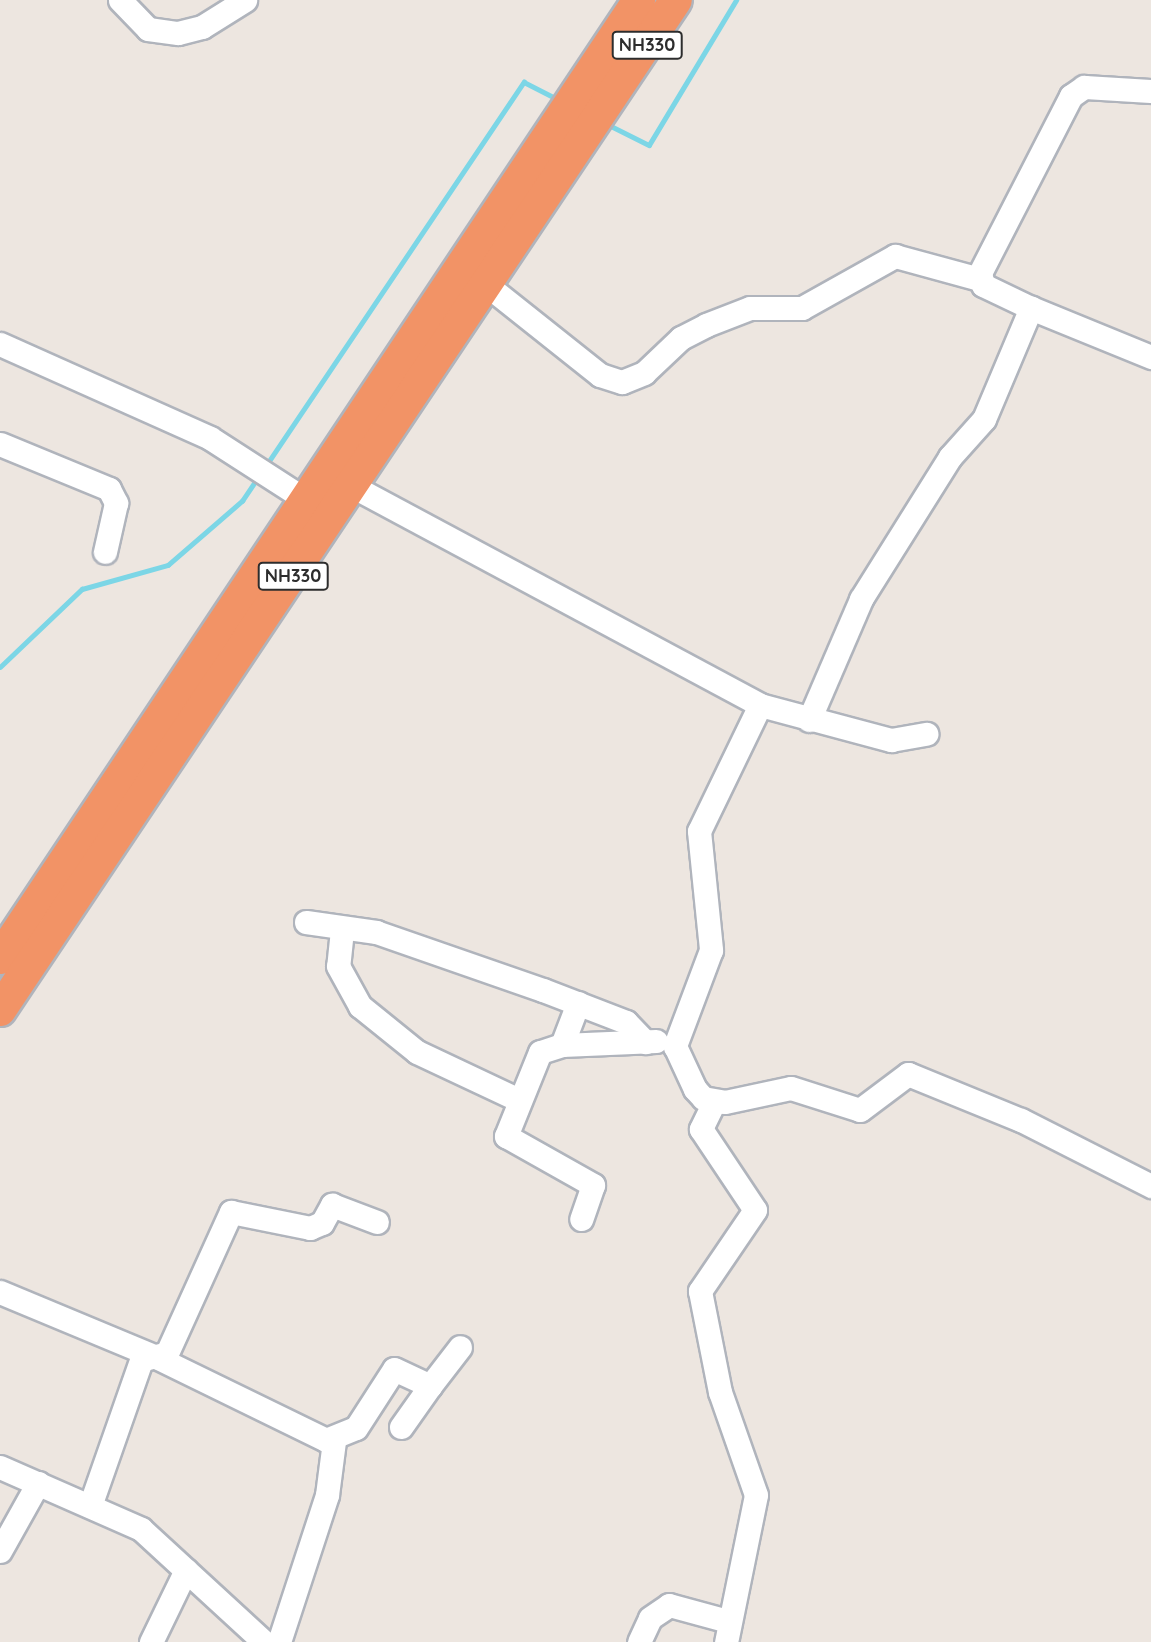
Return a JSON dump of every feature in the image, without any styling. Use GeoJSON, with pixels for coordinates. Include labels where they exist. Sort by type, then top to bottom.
{"type":"FeatureCollection","features":[{"type":"Feature","properties":{"kind":"highway","name":"NH330"},"geometry":{"type":"LineString","coordinates":[[0,958],[554,121],[639,0]]}},
{"type":"Feature","properties":{"kind":"highway","name":"NH330"},"geometry":{"type":"LineString","coordinates":[[0,1010],[354,487],[676,0]]}},
{"type":"Feature","properties":{"kind":"street"},"geometry":{"type":"LineString","coordinates":[[120,0],[148,29],[178,33],[202,27],[245,0]]}},
{"type":"Feature","properties":{"kind":"street"},"geometry":{"type":"LineString","coordinates":[[979,279],[1076,91],[1151,91]]}},
{"type":"Feature","properties":{"kind":"street"},"geometry":{"type":"LineString","coordinates":[[488,286],[600,375],[622,382],[644,373],[681,338],[706,325],[750,308],[802,308],[895,256],[979,279],[1031,308],[1151,357]]}},
{"type":"Feature","properties":{"kind":"street"},"geometry":{"type":"LineString","coordinates":[[809,720],[861,599],[950,457],[984,419],[1031,308]]}},
{"type":"Feature","properties":{"kind":"street"},"geometry":{"type":"LineString","coordinates":[[0,344],[238,455],[303,498]]}},
{"type":"Feature","properties":{"kind":"street"},"geometry":{"type":"LineString","coordinates":[[0,444],[109,489],[116,503],[106,552]]}},
{"type":"Feature","properties":{"kind":"street"},"geometry":{"type":"LineString","coordinates":[[354,487],[760,705],[891,740],[926,734]]}},
{"type":"Feature","properties":{"kind":"street"},"geometry":{"type":"LineString","coordinates":[[760,705],[699,831],[711,950],[677,1039],[678,1055],[695,1089],[714,1102],[791,1088],[867,1109],[908,1074],[1021,1120],[1151,1186]]}},
{"type":"Feature","properties":{"kind":"street"},"geometry":{"type":"LineString","coordinates":[[306,922],[388,936],[578,1003],[626,1022],[645,1042]]}},
{"type":"Feature","properties":{"kind":"street"},"geometry":{"type":"LineString","coordinates":[[341,930],[338,966],[360,1006],[417,1052],[520,1100]]}},
{"type":"Feature","properties":{"kind":"street"},"geometry":{"type":"LineString","coordinates":[[562,1045],[578,1003]]}},
{"type":"Feature","properties":{"kind":"street"},"geometry":{"type":"LineString","coordinates":[[581,1219],[593,1185],[506,1136],[540,1052],[562,1045],[677,1039]]}},
{"type":"Feature","properties":{"kind":"street"},"geometry":{"type":"LineString","coordinates":[[639,1642],[650,1618],[670,1605],[727,1631],[756,1495],[720,1392],[700,1291],[755,1210],[701,1129],[714,1102]]}},
{"type":"Feature","properties":{"kind":"street"},"geometry":{"type":"LineString","coordinates":[[90,1506],[141,1360],[167,1353],[235,1210],[284,1227],[318,1227],[332,1205],[377,1222]]}},
{"type":"Feature","properties":{"kind":"street"},"geometry":{"type":"LineString","coordinates":[[0,1292],[156,1357],[334,1441]]}},
{"type":"Feature","properties":{"kind":"street"},"geometry":{"type":"LineString","coordinates":[[401,1427],[460,1347]]}},
{"type":"Feature","properties":{"kind":"street"},"geometry":{"type":"LineString","coordinates":[[334,1441],[356,1428],[394,1369],[430,1386]]}},
{"type":"Feature","properties":{"kind":"street"},"geometry":{"type":"LineString","coordinates":[[279,1642],[327,1495],[334,1441]]}},
{"type":"Feature","properties":{"kind":"street"},"geometry":{"type":"LineString","coordinates":[[0,1467],[141,1530],[264,1642]]}},
{"type":"Feature","properties":{"kind":"street"},"geometry":{"type":"LineString","coordinates":[[0,1551],[38,1483]]}},
{"type":"Feature","properties":{"kind":"street"},"geometry":{"type":"LineString","coordinates":[[151,1642],[186,1570]]}},
{"type":"Feature","properties":{"kind":"waterway"},"geometry":{"type":"LineString","coordinates":[[607,124],[649,145],[736,0]]}},
{"type":"Feature","properties":{"kind":"waterway"},"geometry":{"type":"LineString","coordinates":[[265,467],[524,82],[558,99]]}},
{"type":"Feature","properties":{"kind":"waterway"},"geometry":{"type":"LineString","coordinates":[[0,667],[82,589],[168,565],[242,501],[258,477]]}}]}
